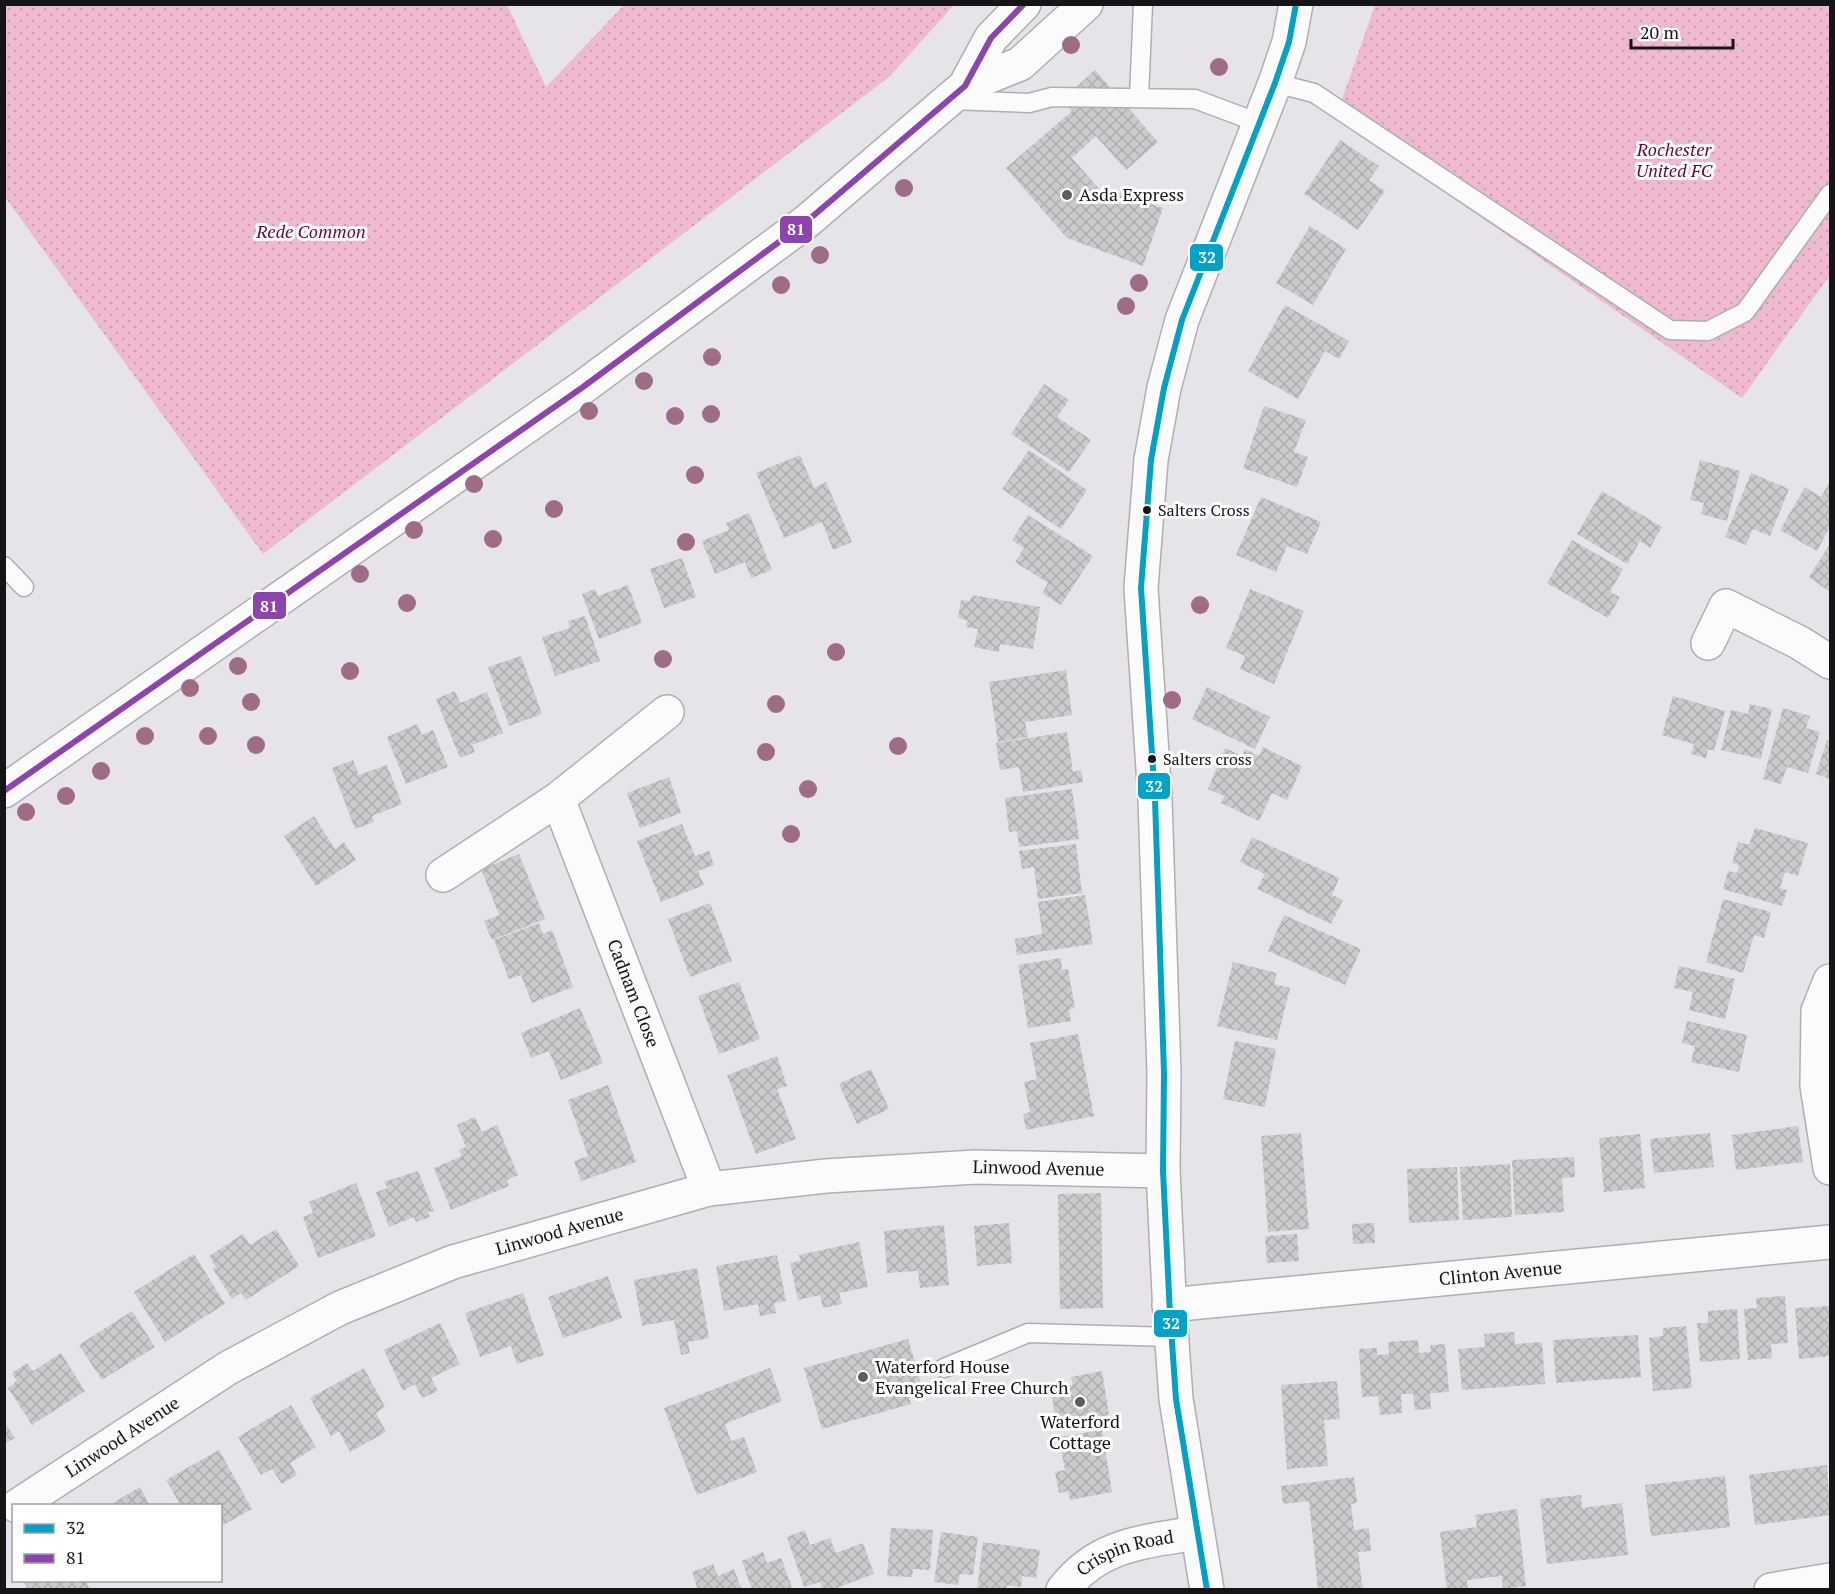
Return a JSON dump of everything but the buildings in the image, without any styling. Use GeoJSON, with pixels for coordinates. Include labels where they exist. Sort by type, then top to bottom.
{"type":"FeatureCollection","features":[{"type":"Feature","properties":{"kind":"street"},"geometry":{"type":"LineString","coordinates":[[957,93],[991,38],[1024,4]]}},
{"type":"Feature","properties":{"kind":"street"},"geometry":{"type":"LineString","coordinates":[[4,791],[592,380],[806,222],[957,93],[1020,64],[1086,4]]}},
{"type":"Feature","properties":{"kind":"street"},"geometry":{"type":"LineString","coordinates":[[1281,4],[1288,42]]}},
{"type":"Feature","properties":{"kind":"street"},"geometry":{"type":"LineString","coordinates":[[1207,1590],[1176,1399],[1169,1305],[1163,1171],[1164,1073],[1155,799],[1141,588],[1151,460],[1164,388],[1182,320],[1275,82],[1288,42],[1296,4]]}},
{"type":"Feature","properties":{"kind":"street"},"geometry":{"type":"LineString","coordinates":[[1708,643],[1726,606],[1800,643],[1830,662]]}},
{"type":"Feature","properties":{"kind":"street"},"geometry":{"type":"LineString","coordinates":[[443,874],[558,799],[667,712]]}},
{"type":"Feature","properties":{"kind":"street","name":"Cadnam Close"},"geometry":{"type":"LineString","coordinates":[[558,799],[709,1189]]}},
{"type":"Feature","properties":{"kind":"street"},"geometry":{"type":"LineString","coordinates":[[1830,981],[1818,1011],[1817,1086],[1830,1168]]}},
{"type":"Feature","properties":{"kind":"street","name":"Linwood Avenue"},"geometry":{"type":"LineString","coordinates":[[20,1504],[228,1368],[340,1308],[453,1262],[709,1189],[826,1176],[976,1167],[1163,1171]]}},
{"type":"Feature","properties":{"kind":"street","name":"Clinton Avenue"},"geometry":{"type":"LineString","coordinates":[[1169,1305],[1830,1242]]}},
{"type":"Feature","properties":{"kind":"street","name":"Crispin Road"},"geometry":{"type":"LineString","coordinates":[[1063,1590],[1082,1567],[1098,1556],[1162,1539],[1196,1533]]}},
{"type":"Feature","properties":{"kind":"street"},"geometry":{"type":"LineString","coordinates":[[1771,1590],[1830,1580]]}},
{"type":"Feature","properties":{"kind":"lane"},"geometry":{"type":"LineString","coordinates":[[1139,98],[1143,4]]}},
{"type":"Feature","properties":{"kind":"lane"},"geometry":{"type":"LineString","coordinates":[[1275,82],[1314,93],[1670,330],[1708,331],[1745,312],[1830,194]]}},
{"type":"Feature","properties":{"kind":"lane"},"geometry":{"type":"LineString","coordinates":[[957,93],[1029,103],[1052,97],[1195,99],[1259,123]]}},
{"type":"Feature","properties":{"kind":"lane"},"geometry":{"type":"LineString","coordinates":[[4,566],[24,587]]}},
{"type":"Feature","properties":{"kind":"lane"},"geometry":{"type":"LineString","coordinates":[[944,1368],[1028,1333],[1172,1337]]}},
{"type":"Feature","properties":{"kind":"green space","name":"Rede Common"},"geometry":{"type":"Polygon","coordinates":[[[4,5],[507,5],[546,87],[624,5],[954,5],[889,77],[263,554],[5,197],[4,5]]]}},
{"type":"Feature","properties":{"kind":"green space","name":"Rochester United FC"},"geometry":{"type":"Polygon","coordinates":[[[1375,5],[1830,5],[1830,275],[1742,398],[1336,117],[1375,5]]]}},
{"type":"Feature","properties":{"kind":"transit line","name":"81"},"geometry":{"type":"LineString","coordinates":[[4,791],[583,387],[806,222],[965,86],[991,38],[1024,4]]}},
{"type":"Feature","properties":{"kind":"transit line","name":"32"},"geometry":{"type":"LineString","coordinates":[[1207,1590],[1176,1399],[1170,1314],[1163,1171],[1164,1073],[1155,799],[1141,588],[1151,460],[1164,388],[1182,320],[1275,83],[1289,42],[1296,4]]}},
{"type":"Feature","properties":{"kind":"place","name":"Asda Express"},"geometry":{"type":"Point","coordinates":[1067,195]}},
{"type":"Feature","properties":{"kind":"place","name":"Salters Cross"},"geometry":{"type":"Point","coordinates":[1147,510]}},
{"type":"Feature","properties":{"kind":"place","name":"Salters cross"},"geometry":{"type":"Point","coordinates":[1152,759]}},
{"type":"Feature","properties":{"kind":"place","name":"Waterford House Evangelical Free Church"},"geometry":{"type":"Point","coordinates":[863,1377]}},
{"type":"Feature","properties":{"kind":"place","name":"Waterford Cottage"},"geometry":{"type":"Point","coordinates":[1080,1402]}}]}
